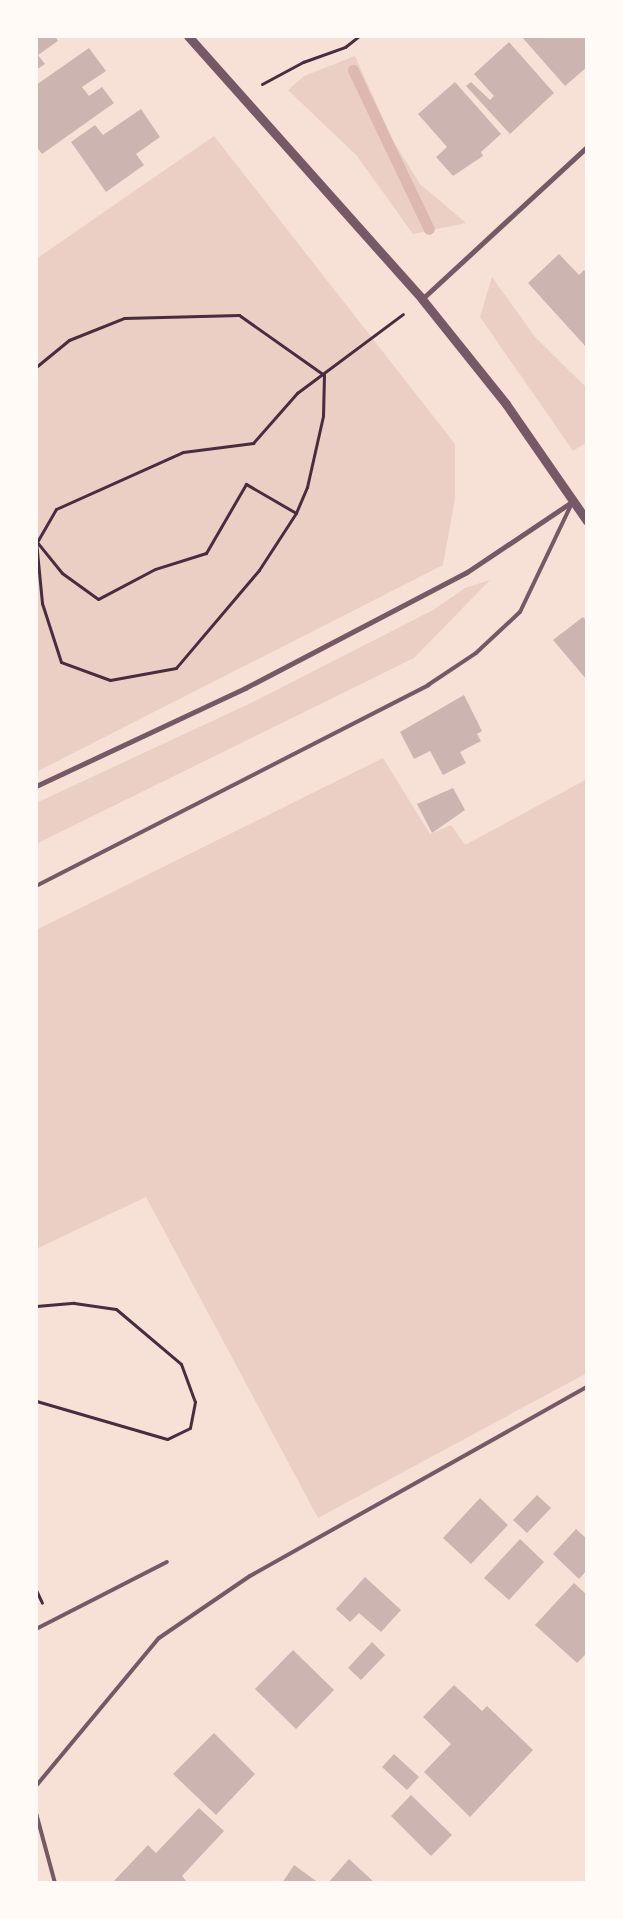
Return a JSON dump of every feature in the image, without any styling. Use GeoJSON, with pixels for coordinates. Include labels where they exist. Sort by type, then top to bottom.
{"type":"FeatureCollection","features":[{"type":"Feature","properties":{"kind":"street"},"geometry":{"type":"LineString","coordinates":[[188,36],[235,92],[422,299],[506,404],[587,521]]}},
{"type":"Feature","properties":{"kind":"street"},"geometry":{"type":"LineString","coordinates":[[422,299],[587,147]]}},
{"type":"Feature","properties":{"kind":"street"},"geometry":{"type":"LineString","coordinates":[[36,786],[245,688],[467,572],[573,501]]}},
{"type":"Feature","properties":{"kind":"lane"},"geometry":{"type":"LineString","coordinates":[[36,886],[428,685],[476,652],[520,612],[573,501]]}},
{"type":"Feature","properties":{"kind":"lane"},"geometry":{"type":"LineString","coordinates":[[36,1786],[159,1638],[250,1576],[587,1387]]}},
{"type":"Feature","properties":{"kind":"lane"},"geometry":{"type":"LineString","coordinates":[[36,1629],[167,1562]]}},
{"type":"Feature","properties":{"kind":"lane"},"geometry":{"type":"LineString","coordinates":[[36,1814],[56,1883]]}},
{"type":"Feature","properties":{"kind":"path"},"geometry":{"type":"LineString","coordinates":[[235,92],[278,80],[303,62],[345,47],[359,36]]}},
{"type":"Feature","properties":{"kind":"path"},"geometry":{"type":"LineString","coordinates":[[324,375],[323,416],[307,487],[296,513],[259,570],[176,668],[110,680],[61,662],[42,603],[37,542],[56,509],[183,452],[253,443],[297,393],[324,375],[422,299]]}},
{"type":"Feature","properties":{"kind":"path"},"geometry":{"type":"LineString","coordinates":[[36,367],[70,340],[124,318],[239,315],[324,375]]}},
{"type":"Feature","properties":{"kind":"path"},"geometry":{"type":"LineString","coordinates":[[37,542],[62,573],[98,599],[155,569],[206,553],[246,484],[296,513]]}},
{"type":"Feature","properties":{"kind":"path"},"geometry":{"type":"LineString","coordinates":[[36,1306],[74,1303],[116,1309],[181,1364],[195,1402],[190,1428],[167,1439],[36,1401]]}},
{"type":"Feature","properties":{"kind":"shaded area"},"geometry":{"type":"Polygon","coordinates":[[[355,56],[393,141],[420,184],[466,223],[413,234],[357,156],[288,90],[304,76],[355,56]]]}},
{"type":"Feature","properties":{"kind":"shaded area"},"geometry":{"type":"Polygon","coordinates":[[[214,136],[455,444],[455,499],[443,565],[36,772],[36,259],[214,136]]]}},
{"type":"Feature","properties":{"kind":"shaded area"},"geometry":{"type":"Polygon","coordinates":[[[492,277],[536,338],[587,388],[587,442],[573,451],[480,317],[492,277]]]}},
{"type":"Feature","properties":{"kind":"shaded area"},"geometry":{"type":"Polygon","coordinates":[[[490,580],[414,658],[36,844],[36,803],[253,702],[433,610],[465,588],[490,580]]]}},
{"type":"Feature","properties":{"kind":"shaded area"},"geometry":{"type":"Polygon","coordinates":[[[383,758],[430,834],[451,825],[465,845],[587,779],[587,1373],[318,1518],[146,1197],[36,1249],[36,930],[383,758]]]}},
{"type":"Feature","properties":{"kind":"building"},"geometry":{"type":"Polygon","coordinates":[[[36,36],[55,36],[58,41],[38,55],[45,64],[36,70],[36,36]]]}},
{"type":"Feature","properties":{"kind":"building"},"geometry":{"type":"Polygon","coordinates":[[[521,36],[587,36],[587,67],[565,86],[521,36]]]}},
{"type":"Feature","properties":{"kind":"building"},"geometry":{"type":"Polygon","coordinates":[[[509,42],[554,93],[510,134],[466,86],[471,82],[490,100],[494,96],[474,74],[509,42]]]}},
{"type":"Feature","properties":{"kind":"building"},"geometry":{"type":"Polygon","coordinates":[[[89,48],[106,71],[82,87],[89,96],[102,87],[114,103],[42,154],[36,146],[36,85],[89,48]]]}},
{"type":"Feature","properties":{"kind":"building"},"geometry":{"type":"Polygon","coordinates":[[[455,82],[501,134],[481,152],[483,156],[453,176],[436,157],[447,147],[418,114],[455,82]]]}},
{"type":"Feature","properties":{"kind":"building"},"geometry":{"type":"Polygon","coordinates":[[[141,109],[160,137],[136,154],[144,165],[106,192],[71,142],[95,125],[103,135],[141,109]]]}},
{"type":"Feature","properties":{"kind":"building"},"geometry":{"type":"Polygon","coordinates":[[[559,254],[579,275],[584,270],[587,273],[587,348],[528,283],[559,254]]]}},
{"type":"Feature","properties":{"kind":"building"},"geometry":{"type":"Polygon","coordinates":[[[583,617],[587,621],[587,680],[553,640],[583,617]]]}},
{"type":"Feature","properties":{"kind":"building"},"geometry":{"type":"Polygon","coordinates":[[[464,695],[482,731],[477,734],[481,741],[460,752],[466,763],[443,775],[430,751],[414,759],[400,732],[464,695]]]}},
{"type":"Feature","properties":{"kind":"building"},"geometry":{"type":"Polygon","coordinates":[[[453,788],[465,810],[432,833],[417,804],[453,788]]]}},
{"type":"Feature","properties":{"kind":"building"},"geometry":{"type":"Polygon","coordinates":[[[537,1495],[551,1508],[527,1533],[513,1520],[537,1495]]]}},
{"type":"Feature","properties":{"kind":"building"},"geometry":{"type":"Polygon","coordinates":[[[480,1498],[508,1525],[471,1564],[443,1538],[480,1498]]]}},
{"type":"Feature","properties":{"kind":"building"},"geometry":{"type":"Polygon","coordinates":[[[576,1529],[587,1539],[587,1570],[579,1579],[553,1554],[576,1529]]]}},
{"type":"Feature","properties":{"kind":"building"},"geometry":{"type":"Polygon","coordinates":[[[520,1539],[544,1562],[509,1600],[484,1578],[520,1539]]]}},
{"type":"Feature","properties":{"kind":"building"},"geometry":{"type":"Polygon","coordinates":[[[365,1577],[401,1610],[381,1632],[359,1613],[350,1622],[336,1609],[365,1577]]]}},
{"type":"Feature","properties":{"kind":"building"},"geometry":{"type":"Polygon","coordinates":[[[574,1583],[587,1595],[587,1653],[577,1663],[535,1625],[574,1583]]]}},
{"type":"Feature","properties":{"kind":"building"},"geometry":{"type":"Polygon","coordinates":[[[372,1642],[385,1655],[361,1680],[348,1668],[372,1642]]]}},
{"type":"Feature","properties":{"kind":"building"},"geometry":{"type":"Polygon","coordinates":[[[293,1650],[334,1690],[296,1729],[255,1689],[293,1650]]]}},
{"type":"Feature","properties":{"kind":"building"},"geometry":{"type":"Polygon","coordinates":[[[454,1685],[482,1711],[487,1706],[533,1750],[470,1817],[424,1772],[451,1744],[423,1717],[454,1685]]]}},
{"type":"Feature","properties":{"kind":"building"},"geometry":{"type":"Polygon","coordinates":[[[214,1733],[255,1774],[216,1815],[173,1774],[214,1733]]]}},
{"type":"Feature","properties":{"kind":"building"},"geometry":{"type":"Polygon","coordinates":[[[394,1754],[419,1777],[407,1790],[382,1767],[394,1754]]]}},
{"type":"Feature","properties":{"kind":"building"},"geometry":{"type":"Polygon","coordinates":[[[411,1795],[452,1835],[431,1856],[391,1816],[411,1795]]]}},
{"type":"Feature","properties":{"kind":"building"},"geometry":{"type":"Polygon","coordinates":[[[199,1808],[224,1831],[182,1876],[188,1883],[112,1883],[148,1845],[156,1853],[199,1808]]]}},
{"type":"Feature","properties":{"kind":"building"},"geometry":{"type":"Polygon","coordinates":[[[349,1859],[375,1883],[328,1883],[349,1859]]]}},
{"type":"Feature","properties":{"kind":"building"},"geometry":{"type":"Polygon","coordinates":[[[294,1865],[319,1883],[282,1883],[294,1865]]]}},
{"type":"Feature","properties":{"kind":"waterway"},"geometry":{"type":"LineString","coordinates":[[353,70],[429,229]]}}]}
